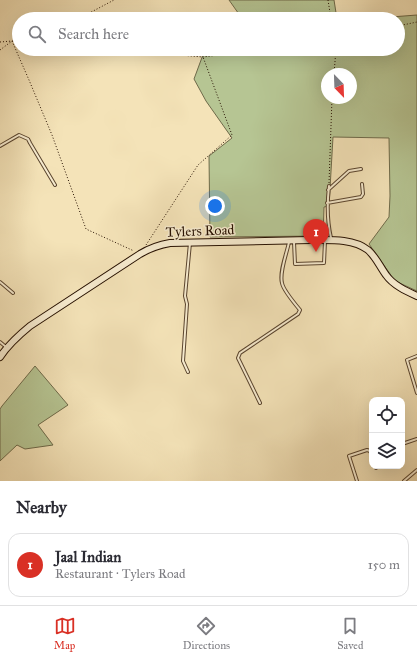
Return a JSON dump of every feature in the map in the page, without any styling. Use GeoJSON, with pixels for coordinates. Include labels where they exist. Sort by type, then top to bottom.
{"type":"FeatureCollection","features":[{"type":"Feature","properties":{"kind":"street","name":"Tylers Road"},"geometry":{"type":"LineString","coordinates":[[2,352],[30,326],[140,254],[160,244],[332,239],[349,242],[368,250],[375,257],[390,280],[409,293],[417,296]]}},
{"type":"Feature","properties":{"kind":"lane"},"geometry":{"type":"LineString","coordinates":[[0,146],[19,135],[28,140],[55,185]]}},
{"type":"Feature","properties":{"kind":"lane"},"geometry":{"type":"LineString","coordinates":[[328,190],[346,173],[352,170],[361,169]]}},
{"type":"Feature","properties":{"kind":"lane"},"geometry":{"type":"LineString","coordinates":[[327,203],[361,197],[363,194],[362,184]]}},
{"type":"Feature","properties":{"kind":"lane"},"geometry":{"type":"LineString","coordinates":[[329,186],[327,203],[332,239]]}},
{"type":"Feature","properties":{"kind":"lane"},"geometry":{"type":"LineString","coordinates":[[291,241],[295,264],[324,263],[324,240]]}},
{"type":"Feature","properties":{"kind":"lane"},"geometry":{"type":"LineString","coordinates":[[260,403],[238,358],[240,353],[298,314],[300,310],[282,284],[282,272],[291,241]]}},
{"type":"Feature","properties":{"kind":"lane"},"geometry":{"type":"LineString","coordinates":[[188,372],[183,361],[187,304],[185,296],[190,242]]}},
{"type":"Feature","properties":{"kind":"lane"},"geometry":{"type":"LineString","coordinates":[[0,282],[13,293]]}},
{"type":"Feature","properties":{"kind":"lane"},"geometry":{"type":"LineString","coordinates":[[0,342],[2,352]]}},
{"type":"Feature","properties":{"kind":"lane"},"geometry":{"type":"LineString","coordinates":[[417,356],[407,360],[417,393]]}},
{"type":"Feature","properties":{"kind":"lane"},"geometry":{"type":"LineString","coordinates":[[405,443],[417,439]]}},
{"type":"Feature","properties":{"kind":"lane"},"geometry":{"type":"LineString","coordinates":[[357,481],[349,456],[367,450],[369,451]]}},
{"type":"Feature","properties":{"kind":"lane"},"geometry":{"type":"LineString","coordinates":[[404,481],[417,470]]}},
{"type":"Feature","properties":{"kind":"path"},"geometry":{"type":"LineString","coordinates":[[91,12],[114,0]]}},
{"type":"Feature","properties":{"kind":"path"},"geometry":{"type":"LineString","coordinates":[[328,0],[330,12]]}},
{"type":"Feature","properties":{"kind":"path"},"geometry":{"type":"LineString","coordinates":[[405,25],[417,22]]}},
{"type":"Feature","properties":{"kind":"path"},"geometry":{"type":"LineString","coordinates":[[0,42],[12,41]]}},
{"type":"Feature","properties":{"kind":"path"},"geometry":{"type":"LineString","coordinates":[[0,50],[12,41]]}},
{"type":"Feature","properties":{"kind":"path"},"geometry":{"type":"LineString","coordinates":[[19,56],[52,135],[86,229],[140,254],[198,165],[232,135],[203,57]]}},
{"type":"Feature","properties":{"kind":"path"},"geometry":{"type":"LineString","coordinates":[[191,56],[211,56]]}},
{"type":"Feature","properties":{"kind":"path"},"geometry":{"type":"LineString","coordinates":[[334,68],[335,56]]}},
{"type":"Feature","properties":{"kind":"path"},"geometry":{"type":"LineString","coordinates":[[329,186],[332,104]]}},
{"type":"Feature","properties":{"kind":"green space"},"geometry":{"type":"Polygon","coordinates":[[[229,0],[334,0],[336,12],[237,12],[229,0]]]}},
{"type":"Feature","properties":{"kind":"green space"},"geometry":{"type":"Polygon","coordinates":[[[417,15],[417,291],[395,281],[369,244],[389,217],[389,138],[333,137],[329,206],[324,207],[323,236],[210,237],[209,156],[232,138],[206,101],[194,79],[203,56],[405,56],[405,16],[417,15]]]}},
{"type":"Feature","properties":{"kind":"green space"},"geometry":{"type":"Polygon","coordinates":[[[35,366],[68,405],[38,425],[53,445],[25,449],[17,445],[0,461],[0,409],[35,366]]]}},
{"type":"Feature","properties":{"kind":"place","name":"Jaal Indian"},"geometry":{"type":"Point","coordinates":[316,252]}}]}
